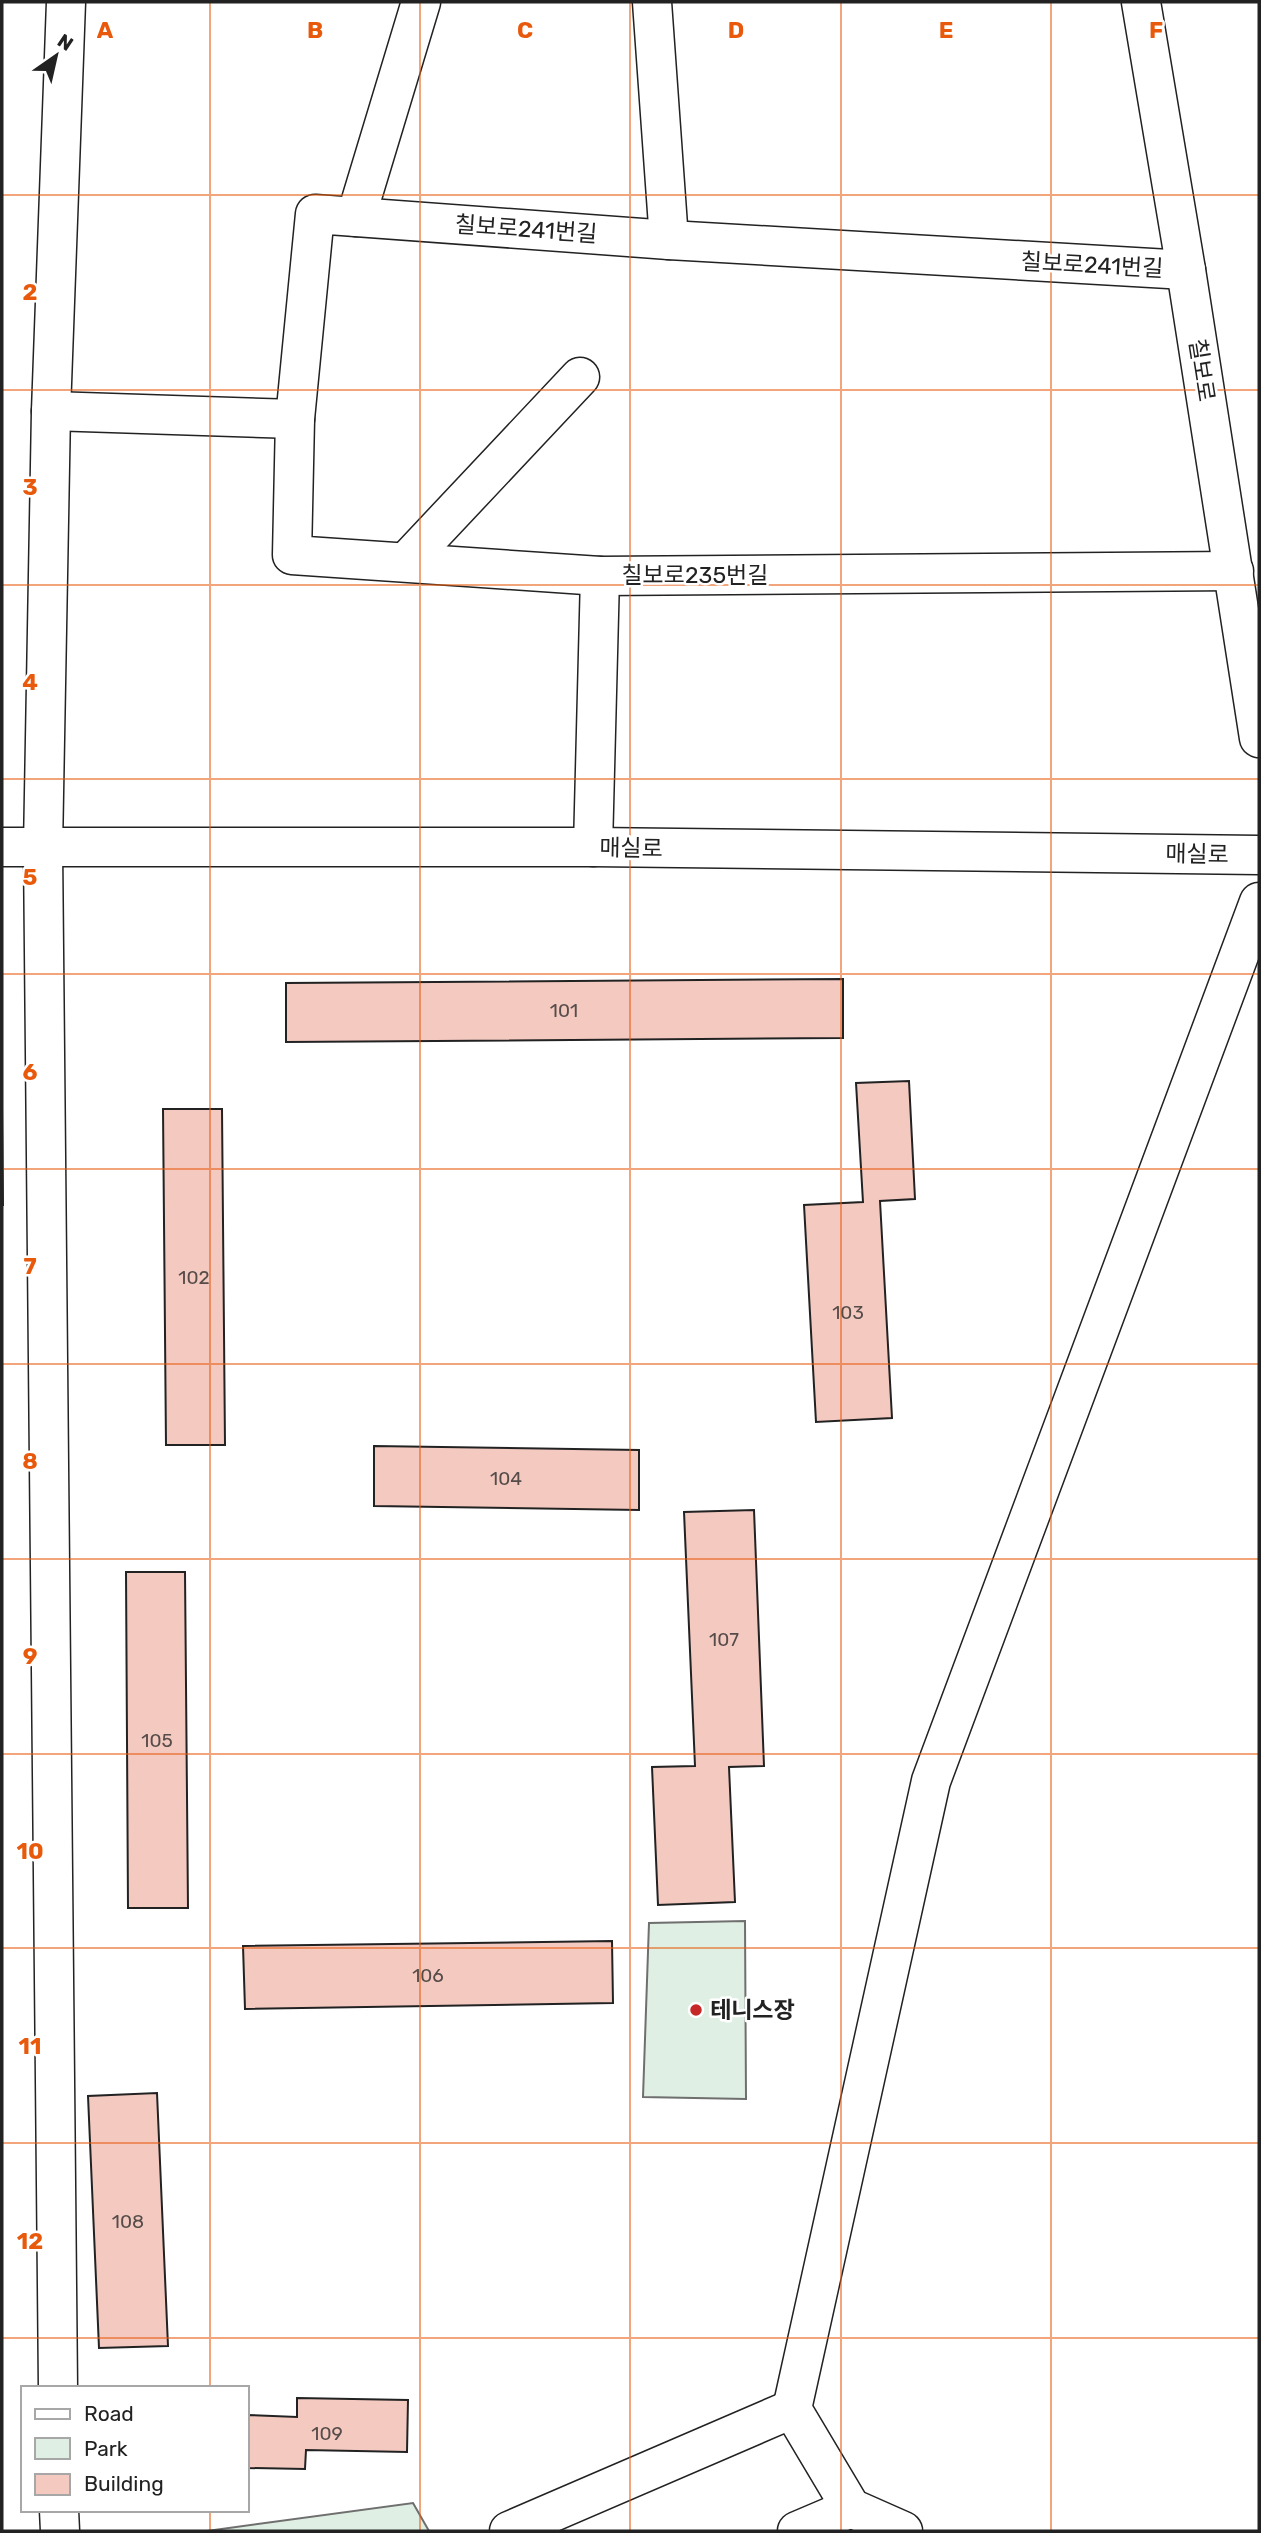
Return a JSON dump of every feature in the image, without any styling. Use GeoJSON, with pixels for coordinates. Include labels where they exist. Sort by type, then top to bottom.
{"type":"FeatureCollection","features":[{"type":"Feature","properties":{"kind":"street"},"geometry":{"type":"LineString","coordinates":[[58,2386],[43,848],[51,411],[66,2]]}},
{"type":"Feature","properties":{"kind":"street"},"geometry":{"type":"LineString","coordinates":[[356,217],[421,2]]}},
{"type":"Feature","properties":{"kind":"street"},"geometry":{"type":"LineString","coordinates":[[652,2],[669,240]]}},
{"type":"Feature","properties":{"kind":"street","name":"칠보로"},"geometry":{"type":"LineString","coordinates":[[1140,2],[1186,270],[1259,738]]}},
{"type":"Feature","properties":{"kind":"street","name":"칠보로241번길"},"geometry":{"type":"LineString","coordinates":[[295,419],[315,214],[669,240],[1186,270]]}},
{"type":"Feature","properties":{"kind":"street"},"geometry":{"type":"LineString","coordinates":[[406,562],[580,377]]}},
{"type":"Feature","properties":{"kind":"street"},"geometry":{"type":"LineString","coordinates":[[51,411],[295,419]]}},
{"type":"Feature","properties":{"kind":"street","name":"칠보로235번길"},"geometry":{"type":"LineString","coordinates":[[295,419],[292,555],[600,576],[1234,571]]}},
{"type":"Feature","properties":{"kind":"street"},"geometry":{"type":"LineString","coordinates":[[593,847],[600,576]]}},
{"type":"Feature","properties":{"kind":"street","name":"매실로"},"geometry":{"type":"LineString","coordinates":[[2,847],[593,847],[1259,855]]}},
{"type":"Feature","properties":{"kind":"street"},"geometry":{"type":"LineString","coordinates":[[903,2531],[851,2508],[792,2409],[932,1781],[1259,902]]}},
{"type":"Feature","properties":{"kind":"street"},"geometry":{"type":"LineString","coordinates":[[509,2531],[792,2409]]}},
{"type":"Feature","properties":{"kind":"street"},"geometry":{"type":"LineString","coordinates":[[797,2531],[851,2508]]}},
{"type":"Feature","properties":{"kind":"street"},"geometry":{"type":"LineString","coordinates":[[60,2512],[60,2531]]}},
{"type":"Feature","properties":{"kind":"green space","name":"테니스장"},"geometry":{"type":"Polygon","coordinates":[[[745,1921],[746,2099],[643,2097],[649,1923],[745,1921]]]}},
{"type":"Feature","properties":{"kind":"green space"},"geometry":{"type":"Polygon","coordinates":[[[413,2503],[429,2531],[207,2531],[413,2503]]]}},
{"type":"Feature","properties":{"kind":"building"},"geometry":{"type":"Polygon","coordinates":[[[843,979],[843,1038],[286,1042],[286,983],[843,979]]]}},
{"type":"Feature","properties":{"kind":"building"},"geometry":{"type":"Polygon","coordinates":[[[909,1081],[915,1199],[880,1201],[892,1418],[816,1422],[804,1205],[863,1202],[856,1083],[909,1081]]]}},
{"type":"Feature","properties":{"kind":"building"},"geometry":{"type":"Polygon","coordinates":[[[2,1107],[3,1205],[2,1205],[2,1107]]]}},
{"type":"Feature","properties":{"kind":"building"},"geometry":{"type":"Polygon","coordinates":[[[163,1109],[222,1109],[225,1445],[166,1445],[163,1109]]]}},
{"type":"Feature","properties":{"kind":"building"},"geometry":{"type":"Polygon","coordinates":[[[374,1446],[639,1450],[639,1510],[374,1506],[374,1446]]]}},
{"type":"Feature","properties":{"kind":"building"},"geometry":{"type":"Polygon","coordinates":[[[754,1510],[764,1766],[729,1767],[735,1902],[658,1905],[652,1767],[695,1766],[684,1512],[754,1510]]]}},
{"type":"Feature","properties":{"kind":"building"},"geometry":{"type":"Polygon","coordinates":[[[126,1572],[185,1572],[188,1908],[128,1908],[126,1572]]]}},
{"type":"Feature","properties":{"kind":"building"},"geometry":{"type":"Polygon","coordinates":[[[612,1941],[613,2003],[245,2009],[243,1946],[612,1941]]]}},
{"type":"Feature","properties":{"kind":"building"},"geometry":{"type":"Polygon","coordinates":[[[157,2093],[168,2346],[99,2348],[88,2096],[157,2093]]]}},
{"type":"Feature","properties":{"kind":"building"},"geometry":{"type":"Polygon","coordinates":[[[297,2398],[408,2400],[407,2452],[306,2450],[305,2469],[248,2468],[248,2415],[297,2417],[297,2398]]]}},
{"type":"Feature","properties":{"kind":"place","name":"테니스장"},"geometry":{"type":"Point","coordinates":[696,2010]}}]}
